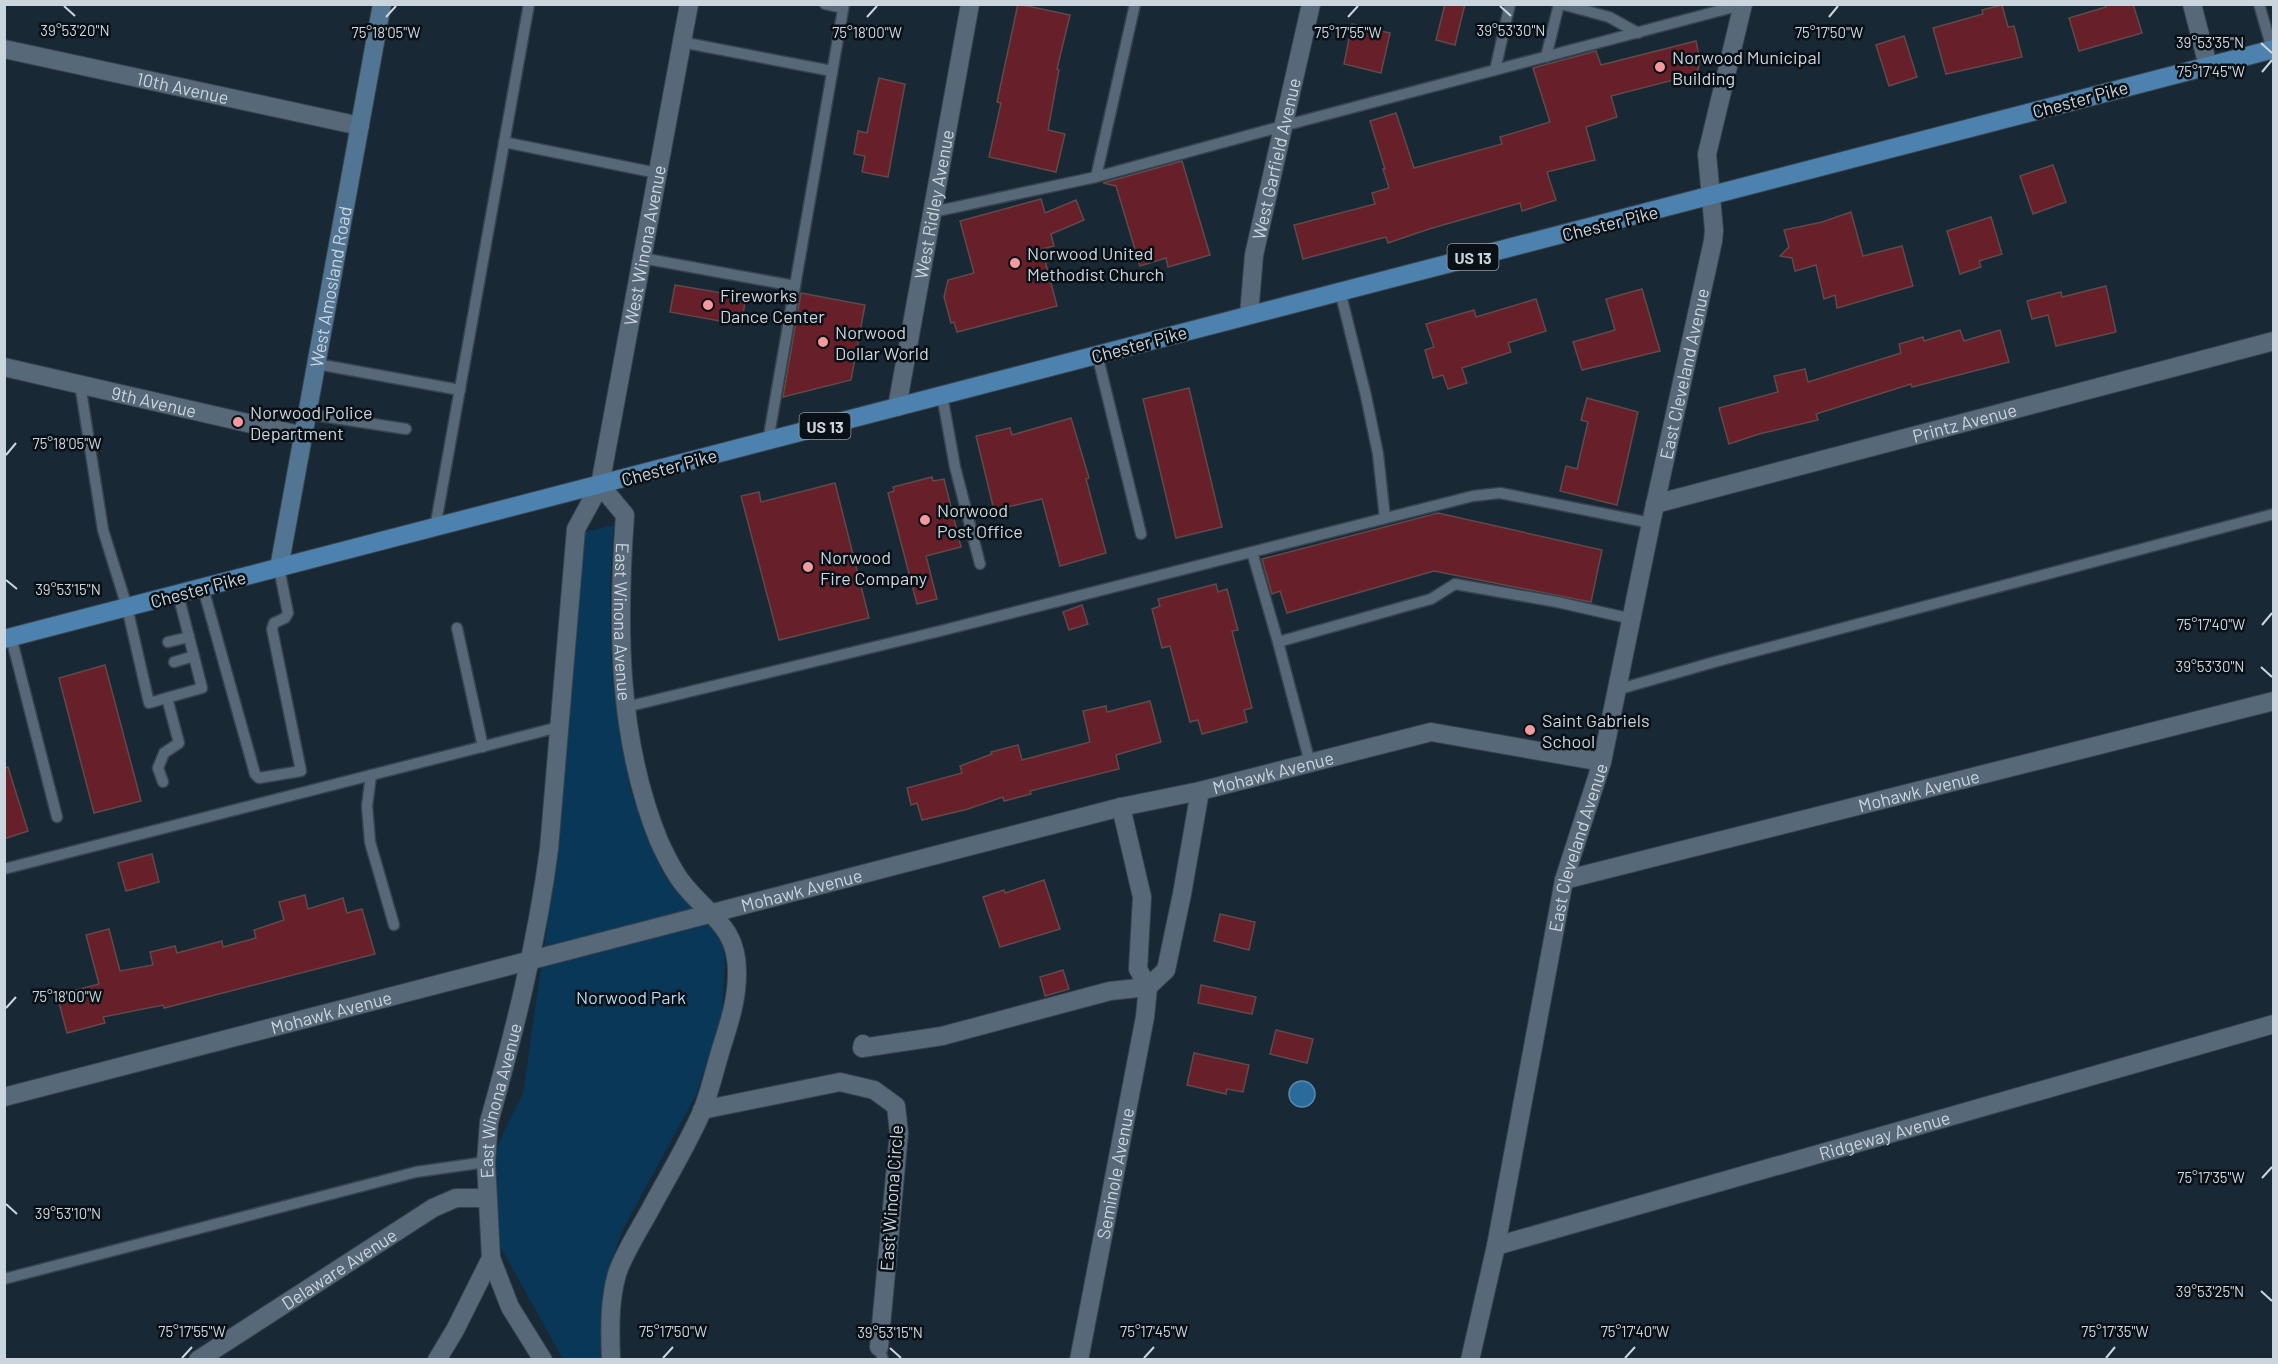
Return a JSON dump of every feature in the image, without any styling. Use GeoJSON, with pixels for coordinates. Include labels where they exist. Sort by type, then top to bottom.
{"type":"FeatureCollection","features":[{"type":"Feature","properties":{"kind":"main road","name":"Chester Pike"},"geometry":{"type":"LineString","coordinates":[[8,638],[2273,49]]}},
{"type":"Feature","properties":{"kind":"street","name":"West Amosland Road"},"geometry":{"type":"LineString","coordinates":[[279,568],[382,4]]}},
{"type":"Feature","properties":{"kind":"street","name":"West Winona Avenue"},"geometry":{"type":"LineString","coordinates":[[600,485],[688,4]]}},
{"type":"Feature","properties":{"kind":"street","name":"West Ridley Avenue"},"geometry":{"type":"LineString","coordinates":[[897,406],[970,4]]}},
{"type":"Feature","properties":{"kind":"street","name":"West Garfield Avenue"},"geometry":{"type":"LineString","coordinates":[[1249,315],[1254,255],[1311,4]]}},
{"type":"Feature","properties":{"kind":"street"},"geometry":{"type":"LineString","coordinates":[[2192,4],[2208,66]]}},
{"type":"Feature","properties":{"kind":"street","name":"East Cleveland Avenue"},"geometry":{"type":"LineString","coordinates":[[1470,1359],[1496,1246],[1564,880],[1602,762],[1655,504],[1713,241],[1707,154],[1744,5]]}},
{"type":"Feature","properties":{"kind":"street","name":"10th Avenue"},"geometry":{"type":"LineString","coordinates":[[4,49],[360,126]]}},
{"type":"Feature","properties":{"kind":"street","name":"Printz Avenue"},"geometry":{"type":"LineString","coordinates":[[1655,504],[2274,341]]}},
{"type":"Feature","properties":{"kind":"street","name":"9th Avenue"},"geometry":{"type":"LineString","coordinates":[[4,367],[304,436]]}},
{"type":"Feature","properties":{"kind":"street","name":"East Winona Avenue"},"geometry":{"type":"LineString","coordinates":[[543,1359],[510,1307],[491,1258],[486,1198],[486,1162],[489,1122],[529,962],[549,849],[576,529],[600,485],[625,515],[620,620],[621,658],[626,707],[637,772],[660,844],[681,881],[714,914],[733,941],[737,974],[732,1014],[702,1110],[617,1273],[609,1316],[611,1359]]}},
{"type":"Feature","properties":{"kind":"street","name":"Mohawk Avenue"},"geometry":{"type":"LineString","coordinates":[[1564,880],[2274,701]]}},
{"type":"Feature","properties":{"kind":"street","name":"Mohawk Avenue"},"geometry":{"type":"LineString","coordinates":[[4,1097],[1121,807],[1200,790],[1431,732],[1602,762]]}},
{"type":"Feature","properties":{"kind":"street"},"geometry":{"type":"LineString","coordinates":[[863,1044],[862,1048],[942,1036],[1110,991],[1148,987],[1166,970],[1200,790]]}},
{"type":"Feature","properties":{"kind":"street","name":"Seminole Avenue"},"geometry":{"type":"LineString","coordinates":[[1079,1359],[1145,1017],[1148,987],[1138,969],[1142,897],[1121,807]]}},
{"type":"Feature","properties":{"kind":"street","name":"Ridgeway Avenue"},"geometry":{"type":"LineString","coordinates":[[1496,1246],[2274,1024]]}},
{"type":"Feature","properties":{"kind":"street","name":"East Winona Circle"},"geometry":{"type":"LineString","coordinates":[[702,1110],[840,1082],[874,1090],[896,1106],[899,1133],[881,1353]]}},
{"type":"Feature","properties":{"kind":"street","name":"Delaware Avenue"},"geometry":{"type":"LineString","coordinates":[[198,1359],[433,1208],[456,1198],[486,1198]]}},
{"type":"Feature","properties":{"kind":"street"},"geometry":{"type":"LineString","coordinates":[[436,1359],[455,1330],[491,1258]]}},
{"type":"Feature","properties":{"kind":"lane"},"geometry":{"type":"LineString","coordinates":[[435,528],[529,4]]}},
{"type":"Feature","properties":{"kind":"lane"},"geometry":{"type":"LineString","coordinates":[[768,441],[843,6],[825,4]]}},
{"type":"Feature","properties":{"kind":"lane"},"geometry":{"type":"LineString","coordinates":[[1096,177],[1135,4]]}},
{"type":"Feature","properties":{"kind":"lane"},"geometry":{"type":"LineString","coordinates":[[1495,70],[1510,4]]}},
{"type":"Feature","properties":{"kind":"lane"},"geometry":{"type":"LineString","coordinates":[[1546,57],[1560,4],[1609,17],[1638,33]]}},
{"type":"Feature","properties":{"kind":"lane"},"geometry":{"type":"LineString","coordinates":[[2259,4],[2273,49]]}},
{"type":"Feature","properties":{"kind":"lane"},"geometry":{"type":"LineString","coordinates":[[933,212],[1096,177],[1744,5]]}},
{"type":"Feature","properties":{"kind":"lane"},"geometry":{"type":"LineString","coordinates":[[681,42],[832,71]]}},
{"type":"Feature","properties":{"kind":"lane"},"geometry":{"type":"LineString","coordinates":[[504,142],[657,173]]}},
{"type":"Feature","properties":{"kind":"lane"},"geometry":{"type":"LineString","coordinates":[[642,258],[795,286]]}},
{"type":"Feature","properties":{"kind":"lane"},"geometry":{"type":"LineString","coordinates":[[1340,291],[1378,454],[1385,518]]}},
{"type":"Feature","properties":{"kind":"lane"},"geometry":{"type":"LineString","coordinates":[[1097,354],[1141,534]]}},
{"type":"Feature","properties":{"kind":"lane"},"geometry":{"type":"LineString","coordinates":[[317,364],[460,390]]}},
{"type":"Feature","properties":{"kind":"lane"},"geometry":{"type":"LineString","coordinates":[[80,384],[103,530],[142,649],[147,670],[149,703],[202,688],[178,594]]}},
{"type":"Feature","properties":{"kind":"lane"},"geometry":{"type":"LineString","coordinates":[[942,395],[955,467],[980,564]]}},
{"type":"Feature","properties":{"kind":"lane"},"geometry":{"type":"LineString","coordinates":[[308,414],[406,429]]}},
{"type":"Feature","properties":{"kind":"lane"},"geometry":{"type":"LineString","coordinates":[[626,707],[940,631],[1473,496],[1500,494],[1651,523]]}},
{"type":"Feature","properties":{"kind":"lane"},"geometry":{"type":"LineString","coordinates":[[1616,690],[2274,514]]}},
{"type":"Feature","properties":{"kind":"lane"},"geometry":{"type":"LineString","coordinates":[[1252,552],[1310,763]]}},
{"type":"Feature","properties":{"kind":"lane"},"geometry":{"type":"LineString","coordinates":[[279,568],[288,614],[274,623],[272,629],[306,792]]}},
{"type":"Feature","properties":{"kind":"lane"},"geometry":{"type":"LineString","coordinates":[[1278,642],[1431,599],[1455,584],[1632,619]]}},
{"type":"Feature","properties":{"kind":"lane"},"geometry":{"type":"LineString","coordinates":[[202,588],[255,774],[260,778],[301,771]]}},
{"type":"Feature","properties":{"kind":"lane"},"geometry":{"type":"LineString","coordinates":[[457,628],[483,747]]}},
{"type":"Feature","properties":{"kind":"lane"},"geometry":{"type":"LineString","coordinates":[[168,642],[189,637]]}},
{"type":"Feature","properties":{"kind":"lane"},"geometry":{"type":"LineString","coordinates":[[8,638],[57,817]]}},
{"type":"Feature","properties":{"kind":"lane"},"geometry":{"type":"LineString","coordinates":[[174,662],[194,656]]}},
{"type":"Feature","properties":{"kind":"lane"},"geometry":{"type":"LineString","coordinates":[[163,782],[158,768],[164,753],[179,743],[167,698]]}},
{"type":"Feature","properties":{"kind":"lane"},"geometry":{"type":"LineString","coordinates":[[4,869],[559,727]]}},
{"type":"Feature","properties":{"kind":"lane"},"geometry":{"type":"LineString","coordinates":[[371,775],[367,806],[370,842],[394,925]]}},
{"type":"Feature","properties":{"kind":"lane"},"geometry":{"type":"LineString","coordinates":[[4,1279],[416,1172],[486,1162]]}},
{"type":"Feature","properties":{"kind":"green space","name":"Norwood Park"},"geometry":{"type":"Polygon","coordinates":[[[614,525],[610,581],[611,659],[620,737],[632,795],[661,869],[673,887],[721,940],[725,958],[722,1017],[696,1095],[621,1233],[602,1294],[608,1359],[563,1359],[488,1224],[486,1169],[523,1093],[558,851],[585,532],[614,525]]]}},
{"type":"Feature","properties":{"kind":"shaded area"},"geometry":{"type":"Polygon","coordinates":[[[1302,1081],[1311,1085],[1315,1094],[1311,1103],[1302,1107],[1293,1103],[1289,1094],[1293,1085],[1302,1081]]]}},
{"type":"Feature","properties":{"kind":"building"},"geometry":{"type":"Polygon","coordinates":[[[1018,4],[1070,15],[1057,69],[1059,70],[1048,130],[1065,134],[1056,172],[989,157],[1001,103],[997,102],[1018,4]]]}},
{"type":"Feature","properties":{"kind":"building"},"geometry":{"type":"Polygon","coordinates":[[[1445,4],[1465,4],[1455,45],[1436,40],[1445,4]]]}},
{"type":"Feature","properties":{"kind":"building"},"geometry":{"type":"Polygon","coordinates":[[[2105,4],[2133,4],[2142,33],[2079,51],[2069,18],[2106,7],[2105,4]]]}},
{"type":"Feature","properties":{"kind":"building"},"geometry":{"type":"Polygon","coordinates":[[[2002,5],[2008,27],[2014,26],[2022,57],[1946,74],[1933,28],[1983,14],[1982,10],[2002,5]]]}},
{"type":"Feature","properties":{"kind":"building"},"geometry":{"type":"Polygon","coordinates":[[[1352,24],[1390,33],[1381,73],[1344,64],[1352,24]]]}},
{"type":"Feature","properties":{"kind":"building"},"geometry":{"type":"Polygon","coordinates":[[[1904,36],[1917,77],[1889,86],[1876,45],[1904,36]]]}},
{"type":"Feature","properties":{"kind":"building"},"geometry":{"type":"Polygon","coordinates":[[[1696,41],[1700,60],[1697,74],[1611,96],[1617,117],[1586,127],[1595,160],[1547,172],[1556,200],[1522,211],[1520,203],[1388,243],[1386,237],[1303,259],[1294,225],[1375,204],[1372,193],[1389,188],[1370,121],[1396,113],[1414,168],[1502,144],[1500,137],[1550,122],[1533,68],[1596,51],[1601,65],[1696,41]]]}},
{"type":"Feature","properties":{"kind":"building"},"geometry":{"type":"Polygon","coordinates":[[[879,78],[905,84],[888,177],[862,172],[865,156],[854,154],[858,131],[867,133],[879,78]]]}},
{"type":"Feature","properties":{"kind":"building"},"geometry":{"type":"Polygon","coordinates":[[[1182,161],[1210,255],[1168,267],[1166,258],[1140,266],[1116,186],[1103,183],[1182,161]]]}},
{"type":"Feature","properties":{"kind":"building"},"geometry":{"type":"Polygon","coordinates":[[[2053,165],[2066,202],[2033,214],[2020,176],[2053,165]]]}},
{"type":"Feature","properties":{"kind":"building","name":"Norwood United Methodist Church"},"geometry":{"type":"Polygon","coordinates":[[[1041,199],[1045,213],[1076,200],[1084,220],[1051,234],[1054,246],[1042,249],[1057,306],[957,332],[954,322],[951,323],[944,297],[948,280],[974,273],[960,221],[1041,199]]]}},
{"type":"Feature","properties":{"kind":"building"},"geometry":{"type":"Polygon","coordinates":[[[1851,212],[1863,256],[1902,246],[1913,286],[1837,308],[1835,295],[1824,299],[1816,265],[1795,271],[1792,258],[1780,256],[1789,247],[1784,230],[1822,222],[1851,212]]]}},
{"type":"Feature","properties":{"kind":"building"},"geometry":{"type":"Polygon","coordinates":[[[1991,217],[2002,254],[1979,261],[1981,267],[1960,274],[1947,231],[1991,217]]]}},
{"type":"Feature","properties":{"kind":"building","name":"Fireworks Dance Center"},"geometry":{"type":"Polygon","coordinates":[[[675,285],[746,297],[741,325],[670,312],[675,285]]]}},
{"type":"Feature","properties":{"kind":"building"},"geometry":{"type":"Polygon","coordinates":[[[2106,286],[2116,332],[2056,346],[2048,315],[2032,319],[2027,301],[2061,292],[2062,297],[2106,286]]]}},
{"type":"Feature","properties":{"kind":"building"},"geometry":{"type":"Polygon","coordinates":[[[1642,289],[1660,351],[1582,370],[1573,342],[1615,330],[1606,299],[1642,289]]]}},
{"type":"Feature","properties":{"kind":"building","name":"Norwood Dollar World"},"geometry":{"type":"Polygon","coordinates":[[[801,293],[865,305],[851,380],[783,397],[801,293]]]}},
{"type":"Feature","properties":{"kind":"building"},"geometry":{"type":"Polygon","coordinates":[[[1536,299],[1546,331],[1508,343],[1511,352],[1462,368],[1467,383],[1448,389],[1443,375],[1433,378],[1425,350],[1434,347],[1426,324],[1474,310],[1476,317],[1536,299]]]}},
{"type":"Feature","properties":{"kind":"building"},"geometry":{"type":"Polygon","coordinates":[[[1960,330],[1964,341],[2000,330],[2009,362],[1912,387],[1911,384],[1816,414],[1818,420],[1759,434],[1729,444],[1719,408],[1778,392],[1774,376],[1805,369],[1808,382],[1901,353],[1899,344],[1923,337],[1924,341],[1960,330]]]}},
{"type":"Feature","properties":{"kind":"building"},"geometry":{"type":"Polygon","coordinates":[[[1189,388],[1222,527],[1176,538],[1143,399],[1189,388]]]}},
{"type":"Feature","properties":{"kind":"building"},"geometry":{"type":"Polygon","coordinates":[[[1587,398],[1638,412],[1617,505],[1560,491],[1566,466],[1577,469],[1588,422],[1581,420],[1587,398]]]}},
{"type":"Feature","properties":{"kind":"building"},"geometry":{"type":"Polygon","coordinates":[[[1071,418],[1089,478],[1086,479],[1106,553],[1060,566],[1042,499],[994,510],[976,436],[1010,428],[1012,435],[1071,418]]]}},
{"type":"Feature","properties":{"kind":"building","name":"Norwood Post Office"},"geometry":{"type":"Polygon","coordinates":[[[932,477],[933,481],[944,479],[961,547],[926,556],[937,599],[917,604],[888,493],[894,491],[893,487],[932,477]]]}},
{"type":"Feature","properties":{"kind":"building","name":"Norwood Fire Company"},"geometry":{"type":"Polygon","coordinates":[[[835,483],[869,618],[779,640],[741,496],[759,492],[761,502],[835,483]]]}},
{"type":"Feature","properties":{"kind":"building"},"geometry":{"type":"Polygon","coordinates":[[[1438,513],[1602,550],[1591,602],[1434,571],[1287,613],[1280,591],[1272,594],[1262,559],[1438,513]]]}},
{"type":"Feature","properties":{"kind":"building"},"geometry":{"type":"Polygon","coordinates":[[[1216,584],[1218,592],[1227,589],[1238,630],[1232,631],[1252,708],[1244,710],[1247,722],[1202,734],[1198,720],[1190,722],[1170,646],[1162,648],[1152,609],[1160,606],[1158,599],[1216,584]]]}},
{"type":"Feature","properties":{"kind":"building"},"geometry":{"type":"Polygon","coordinates":[[[1082,605],[1088,624],[1069,630],[1063,612],[1082,605]]]}},
{"type":"Feature","properties":{"kind":"building"},"geometry":{"type":"Polygon","coordinates":[[[105,665],[141,801],[94,813],[59,678],[105,665]]]}},
{"type":"Feature","properties":{"kind":"building"},"geometry":{"type":"Polygon","coordinates":[[[1150,701],[1161,742],[1116,755],[1119,769],[1030,791],[1031,794],[1004,801],[1003,797],[968,809],[922,820],[917,803],[911,805],[907,788],[962,773],[960,766],[992,754],[991,752],[1018,745],[1022,760],[1090,742],[1083,711],[1106,706],[1107,712],[1150,701]]]}},
{"type":"Feature","properties":{"kind":"building"},"geometry":{"type":"Polygon","coordinates":[[[8,767],[28,831],[4,839],[4,768],[8,767]]]}},
{"type":"Feature","properties":{"kind":"building"},"geometry":{"type":"Polygon","coordinates":[[[152,854],[159,882],[126,891],[118,863],[152,854]]]}},
{"type":"Feature","properties":{"kind":"building"},"geometry":{"type":"Polygon","coordinates":[[[1044,880],[1060,929],[1000,947],[983,897],[1004,890],[1005,893],[1044,880]]]}},
{"type":"Feature","properties":{"kind":"building"},"geometry":{"type":"Polygon","coordinates":[[[305,895],[308,909],[343,898],[347,913],[362,909],[375,954],[164,1008],[163,1005],[103,1017],[105,1023],[67,1033],[57,995],[99,984],[86,935],[109,929],[120,971],[153,965],[150,952],[175,946],[177,953],[222,941],[223,947],[256,938],[254,930],[284,920],[279,902],[305,895]]]}},
{"type":"Feature","properties":{"kind":"building"},"geometry":{"type":"Polygon","coordinates":[[[1220,914],[1255,922],[1249,950],[1214,941],[1220,914]]]}},
{"type":"Feature","properties":{"kind":"building"},"geometry":{"type":"Polygon","coordinates":[[[1063,970],[1069,989],[1045,996],[1040,977],[1063,970]]]}},
{"type":"Feature","properties":{"kind":"building"},"geometry":{"type":"Polygon","coordinates":[[[1201,985],[1256,997],[1252,1014],[1198,1003],[1201,985]]]}},
{"type":"Feature","properties":{"kind":"building"},"geometry":{"type":"Polygon","coordinates":[[[1276,1030],[1313,1039],[1307,1063],[1270,1054],[1276,1030]]]}},
{"type":"Feature","properties":{"kind":"building"},"geometry":{"type":"Polygon","coordinates":[[[1194,1053],[1249,1065],[1243,1092],[1227,1089],[1226,1094],[1187,1085],[1194,1053]]]}},
{"type":"Feature","properties":{"kind":"place","name":"Norwood Municipal Building"},"geometry":{"type":"Point","coordinates":[1660,67]}},
{"type":"Feature","properties":{"kind":"place","name":"Norwood United Methodist Church"},"geometry":{"type":"Point","coordinates":[1015,263]}},
{"type":"Feature","properties":{"kind":"place","name":"Fireworks Dance Center"},"geometry":{"type":"Point","coordinates":[708,305]}},
{"type":"Feature","properties":{"kind":"place","name":"Norwood Dollar World"},"geometry":{"type":"Point","coordinates":[823,342]}},
{"type":"Feature","properties":{"kind":"place","name":"Norwood Police Department"},"geometry":{"type":"Point","coordinates":[238,422]}},
{"type":"Feature","properties":{"kind":"place","name":"Norwood Post Office"},"geometry":{"type":"Point","coordinates":[925,520]}},
{"type":"Feature","properties":{"kind":"place","name":"Norwood Fire Company"},"geometry":{"type":"Point","coordinates":[808,567]}},
{"type":"Feature","properties":{"kind":"place","name":"Saint Gabriels School"},"geometry":{"type":"Point","coordinates":[1530,730]}}]}
